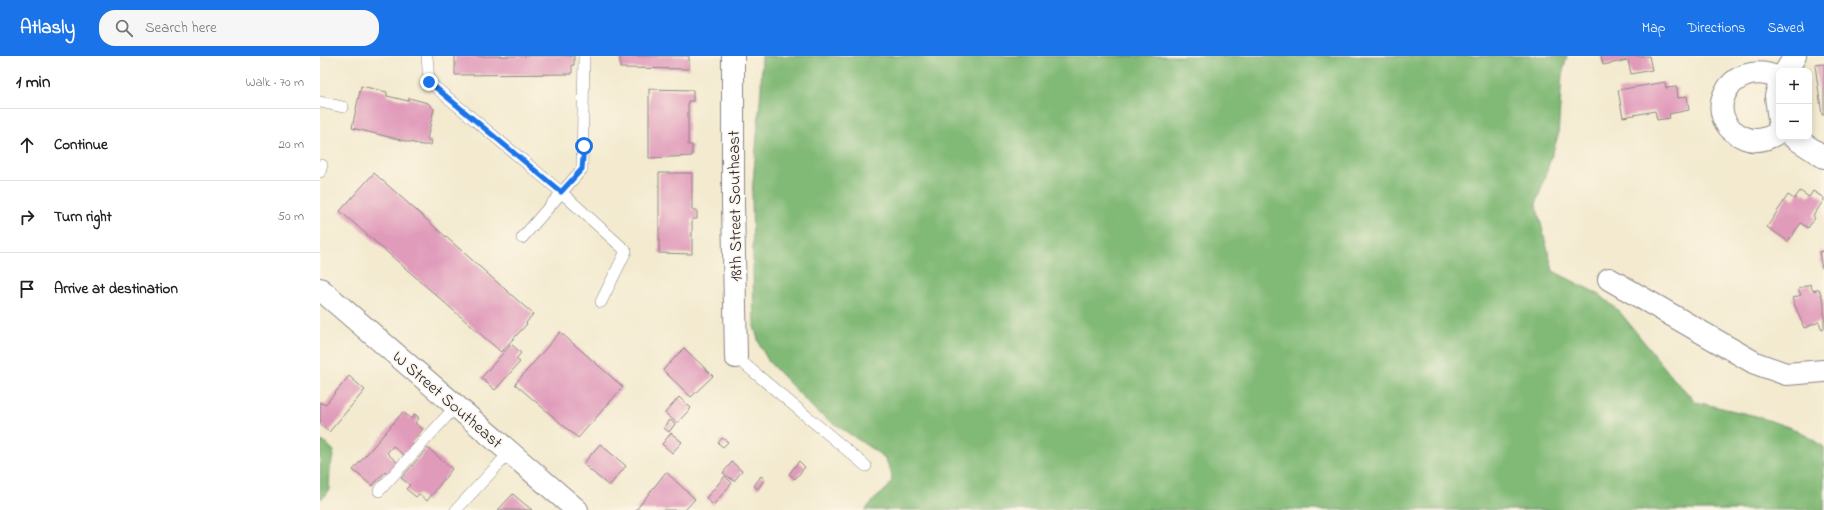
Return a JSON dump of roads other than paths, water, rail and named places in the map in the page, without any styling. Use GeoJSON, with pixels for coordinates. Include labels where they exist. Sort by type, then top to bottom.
{"type":"FeatureCollection","features":[{"type":"Feature","properties":{"kind":"street","name":"18th Street Southeast"},"geometry":{"type":"LineString","coordinates":[[733,56],[733,204],[736,357]]}},
{"type":"Feature","properties":{"kind":"street"},"geometry":{"type":"LineString","coordinates":[[1788,68],[1795,56]]}},
{"type":"Feature","properties":{"kind":"street"},"geometry":{"type":"LineString","coordinates":[[1776,76],[1767,71],[1750,70],[1735,77],[1724,90],[1721,106],[1725,122],[1736,134],[1752,141],[1768,139],[1776,134]]}},
{"type":"Feature","properties":{"kind":"street"},"geometry":{"type":"LineString","coordinates":[[1798,140],[1824,157]]}},
{"type":"Feature","properties":{"kind":"street"},"geometry":{"type":"LineString","coordinates":[[1609,279],[1755,363],[1786,374],[1824,370]]}},
{"type":"Feature","properties":{"kind":"street","name":"W Street Southeast"},"geometry":{"type":"LineString","coordinates":[[320,289],[577,510]]}},
{"type":"Feature","properties":{"kind":"lane"},"geometry":{"type":"LineString","coordinates":[[427,56],[429,82],[561,192],[626,251],[601,302]]}},
{"type":"Feature","properties":{"kind":"lane"},"geometry":{"type":"LineString","coordinates":[[522,238],[582,169],[584,56]]}},
{"type":"Feature","properties":{"kind":"lane"},"geometry":{"type":"LineString","coordinates":[[320,102],[343,107]]}},
{"type":"Feature","properties":{"kind":"lane"},"geometry":{"type":"LineString","coordinates":[[736,357],[866,466]]}},
{"type":"Feature","properties":{"kind":"lane"},"geometry":{"type":"LineString","coordinates":[[379,491],[456,406]]}},
{"type":"Feature","properties":{"kind":"lane"},"geometry":{"type":"LineString","coordinates":[[456,510],[510,452]]}}]}
